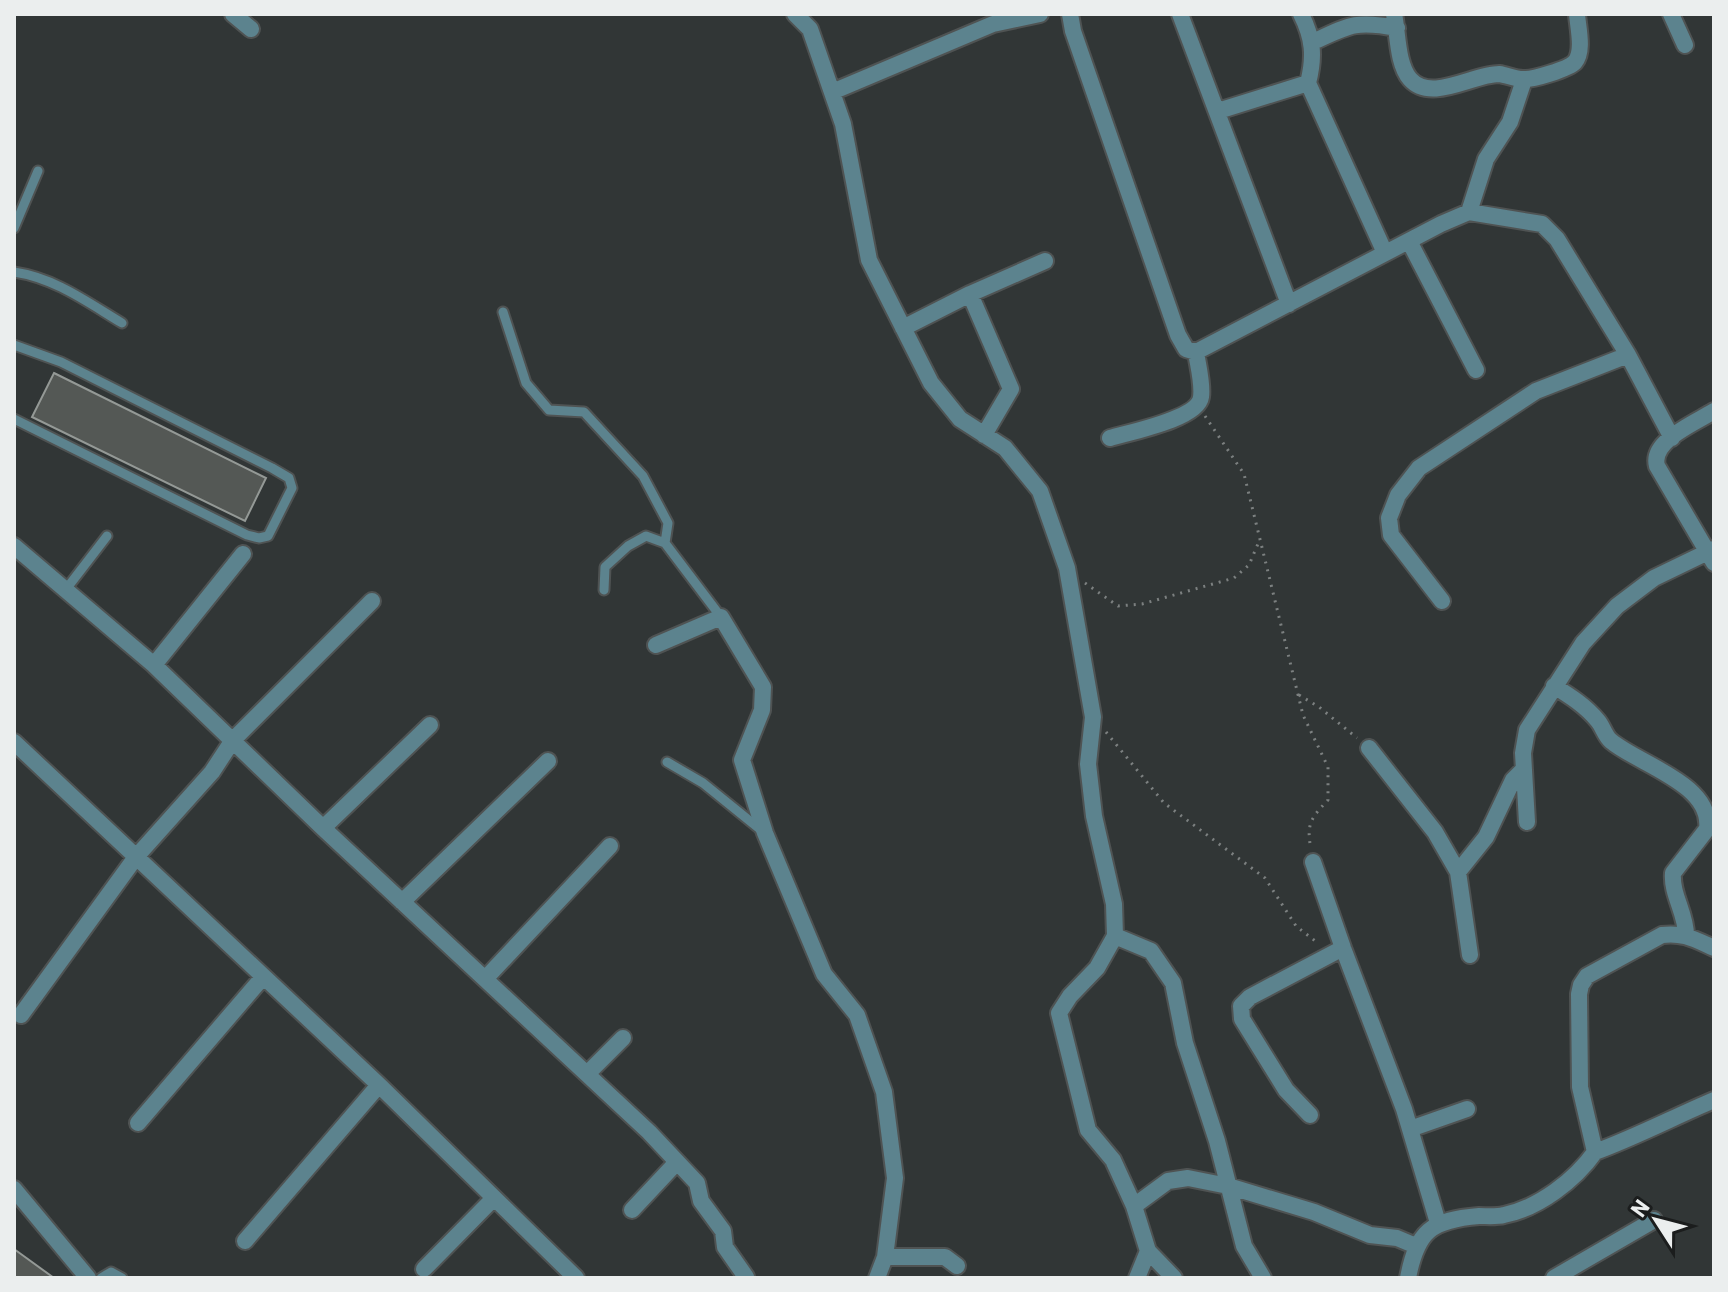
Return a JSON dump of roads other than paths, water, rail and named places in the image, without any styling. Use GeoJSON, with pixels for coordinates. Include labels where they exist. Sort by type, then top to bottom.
{"type":"FeatureCollection","features":[{"type":"Feature","properties":{"kind":"street"},"geometry":{"type":"LineString","coordinates":[[233,14],[251,29]]}},
{"type":"Feature","properties":{"kind":"street"},"geometry":{"type":"LineString","coordinates":[[795,14],[810,29],[843,124],[869,260],[931,383],[960,419],[1005,448],[1040,491],[1067,568],[1093,717],[1088,764],[1094,816],[1114,904],[1115,936],[1097,968],[1070,996],[1059,1013],[1088,1130],[1113,1160],[1134,1206],[1148,1251],[1174,1278]]}},
{"type":"Feature","properties":{"kind":"street"},"geometry":{"type":"LineString","coordinates":[[832,92],[993,24],[1040,14]]}},
{"type":"Feature","properties":{"kind":"street"},"geometry":{"type":"LineString","coordinates":[[1070,14],[1073,31],[1178,335],[1186,349],[1196,352],[1469,212],[1542,224],[1557,239],[1628,355],[1672,438]]}},
{"type":"Feature","properties":{"kind":"street"},"geometry":{"type":"LineString","coordinates":[[1180,14],[1289,304]]}},
{"type":"Feature","properties":{"kind":"street"},"geometry":{"type":"LineString","coordinates":[[1301,14],[1313,42],[1313,65],[1308,83],[1385,253]]}},
{"type":"Feature","properties":{"kind":"street"},"geometry":{"type":"LineString","coordinates":[[1313,42],[1353,23],[1395,21],[1404,67],[1411,80],[1423,87],[1441,88],[1476,77],[1500,74],[1524,80],[1568,67],[1576,61],[1579,52],[1577,14]]}},
{"type":"Feature","properties":{"kind":"street"},"geometry":{"type":"LineString","coordinates":[[1671,14],[1685,45]]}},
{"type":"Feature","properties":{"kind":"street"},"geometry":{"type":"LineString","coordinates":[[1469,212],[1486,159],[1510,122],[1524,80]]}},
{"type":"Feature","properties":{"kind":"street"},"geometry":{"type":"LineString","coordinates":[[1218,111],[1308,83]]}},
{"type":"Feature","properties":{"kind":"street"},"geometry":{"type":"LineString","coordinates":[[1409,241],[1476,370]]}},
{"type":"Feature","properties":{"kind":"street"},"geometry":{"type":"LineString","coordinates":[[903,328],[1045,261]]}},
{"type":"Feature","properties":{"kind":"street"},"geometry":{"type":"LineString","coordinates":[[970,294],[1011,389],[984,435]]}},
{"type":"Feature","properties":{"kind":"street"},"geometry":{"type":"LineString","coordinates":[[1110,438],[1186,415],[1198,406],[1202,396],[1196,352]]}},
{"type":"Feature","properties":{"kind":"street"},"geometry":{"type":"LineString","coordinates":[[1442,601],[1391,535],[1389,518],[1398,495],[1419,468],[1536,391],[1628,355]]}},
{"type":"Feature","properties":{"kind":"street"},"geometry":{"type":"LineString","coordinates":[[1527,822],[1523,753],[1527,730],[1583,643],[1617,606],[1654,578],[1712,555],[1657,466],[1656,452],[1660,445],[1714,411]]}},
{"type":"Feature","properties":{"kind":"street"},"geometry":{"type":"LineString","coordinates":[[14,546],[154,665],[323,828],[649,1132],[697,1183],[701,1201],[723,1231],[725,1247],[746,1277]]}},
{"type":"Feature","properties":{"kind":"street"},"geometry":{"type":"LineString","coordinates":[[154,665],[243,554]]}},
{"type":"Feature","properties":{"kind":"street"},"geometry":{"type":"LineString","coordinates":[[21,1015],[136,857],[212,772],[233,740],[372,601]]}},
{"type":"Feature","properties":{"kind":"street"},"geometry":{"type":"LineString","coordinates":[[656,645],[721,617],[763,687],[762,710],[742,760],[765,833],[824,974],[857,1015],[884,1092],[895,1178],[885,1257],[877,1278]]}},
{"type":"Feature","properties":{"kind":"street"},"geometry":{"type":"LineString","coordinates":[[1554,686],[1577,700],[1598,721],[1611,741],[1679,781],[1694,795],[1708,820],[1707,829],[1673,873],[1672,880],[1686,921],[1686,935]]}},
{"type":"Feature","properties":{"kind":"street"},"geometry":{"type":"LineString","coordinates":[[323,828],[430,725]]}},
{"type":"Feature","properties":{"kind":"street"},"geometry":{"type":"LineString","coordinates":[[1369,748],[1435,832],[1458,872],[1470,955]]}},
{"type":"Feature","properties":{"kind":"street"},"geometry":{"type":"LineString","coordinates":[[17,753],[136,857],[379,1085],[576,1278]]}},
{"type":"Feature","properties":{"kind":"street"},"geometry":{"type":"LineString","coordinates":[[402,902],[548,761]]}},
{"type":"Feature","properties":{"kind":"street"},"geometry":{"type":"LineString","coordinates":[[1458,872],[1486,837],[1513,780],[1524,769]]}},
{"type":"Feature","properties":{"kind":"street"},"geometry":{"type":"LineString","coordinates":[[485,979],[610,846]]}},
{"type":"Feature","properties":{"kind":"street"},"geometry":{"type":"LineString","coordinates":[[1313,862],[1410,1129],[1438,1223]]}},
{"type":"Feature","properties":{"kind":"street"},"geometry":{"type":"LineString","coordinates":[[1595,1152],[1580,1087],[1581,985],[1587,976],[1662,935],[1686,935],[1714,948]]}},
{"type":"Feature","properties":{"kind":"street"},"geometry":{"type":"LineString","coordinates":[[1115,936],[1151,951],[1173,983],[1185,1043],[1244,1246],[1263,1278]]}},
{"type":"Feature","properties":{"kind":"street"},"geometry":{"type":"LineString","coordinates":[[1310,1115],[1286,1090],[1242,1019],[1241,1006],[1250,997],[1343,948]]}},
{"type":"Feature","properties":{"kind":"street"},"geometry":{"type":"LineString","coordinates":[[138,1123],[263,977]]}},
{"type":"Feature","properties":{"kind":"street"},"geometry":{"type":"LineString","coordinates":[[587,1074],[623,1038]]}},
{"type":"Feature","properties":{"kind":"street"},"geometry":{"type":"LineString","coordinates":[[245,1241],[379,1085]]}},
{"type":"Feature","properties":{"kind":"street"},"geometry":{"type":"LineString","coordinates":[[1408,1278],[1416,1246],[1426,1232],[1438,1223],[1457,1218],[1503,1215],[1522,1209],[1545,1198],[1585,1166],[1595,1152],[1714,1100]]}},
{"type":"Feature","properties":{"kind":"street"},"geometry":{"type":"LineString","coordinates":[[1410,1129],[1467,1109]]}},
{"type":"Feature","properties":{"kind":"street"},"geometry":{"type":"LineString","coordinates":[[632,1210],[677,1162]]}},
{"type":"Feature","properties":{"kind":"street"},"geometry":{"type":"LineString","coordinates":[[1134,1206],[1168,1181],[1188,1178],[1228,1186],[1314,1212],[1370,1235],[1397,1238],[1416,1246]]}},
{"type":"Feature","properties":{"kind":"street"},"geometry":{"type":"LineString","coordinates":[[14,1189],[88,1278]]}},
{"type":"Feature","properties":{"kind":"street"},"geometry":{"type":"LineString","coordinates":[[424,1269],[494,1198]]}},
{"type":"Feature","properties":{"kind":"street"},"geometry":{"type":"LineString","coordinates":[[1554,1278],[1654,1220]]}},
{"type":"Feature","properties":{"kind":"street"},"geometry":{"type":"LineString","coordinates":[[1137,1278],[1148,1251]]}},
{"type":"Feature","properties":{"kind":"street"},"geometry":{"type":"LineString","coordinates":[[885,1257],[945,1257],[957,1266]]}},
{"type":"Feature","properties":{"kind":"lane"},"geometry":{"type":"LineString","coordinates":[[14,228],[38,171]]}},
{"type":"Feature","properties":{"kind":"lane"},"geometry":{"type":"LineString","coordinates":[[14,272],[37,276],[61,286],[122,323]]}},
{"type":"Feature","properties":{"kind":"lane"},"geometry":{"type":"LineString","coordinates":[[503,312],[526,383],[549,410],[584,412],[643,476],[668,523],[665,543]]}},
{"type":"Feature","properties":{"kind":"lane"},"geometry":{"type":"LineString","coordinates":[[14,345],[61,362],[272,468],[289,478],[292,488],[268,536],[259,538],[247,535],[14,419]]}},
{"type":"Feature","properties":{"kind":"lane"},"geometry":{"type":"LineString","coordinates":[[67,588],[107,536]]}},
{"type":"Feature","properties":{"kind":"lane"},"geometry":{"type":"LineString","coordinates":[[604,590],[605,567],[628,546],[646,536],[665,543],[721,617]]}},
{"type":"Feature","properties":{"kind":"lane"},"geometry":{"type":"LineString","coordinates":[[667,762],[703,783],[765,833]]}},
{"type":"Feature","properties":{"kind":"lane"},"geometry":{"type":"LineString","coordinates":[[101,1278],[111,1272],[122,1278]]}}]}
